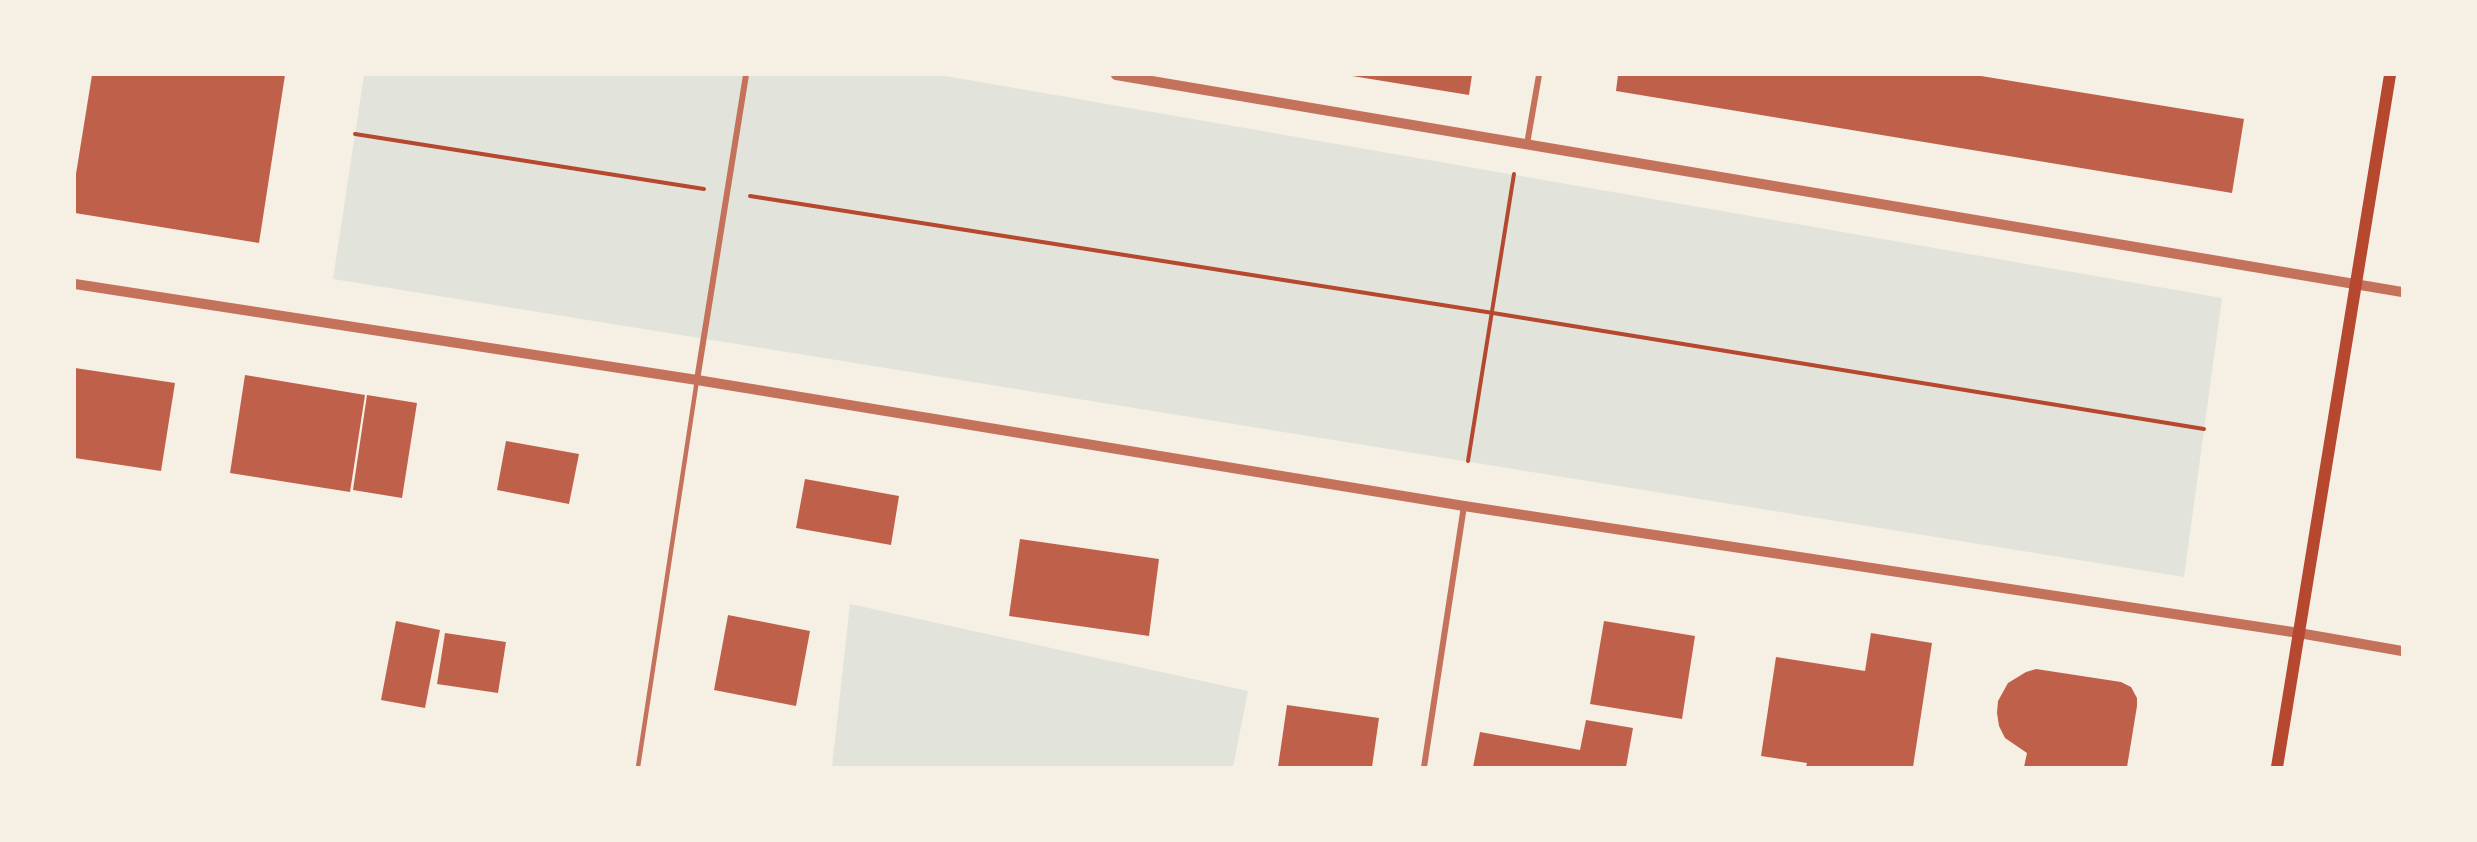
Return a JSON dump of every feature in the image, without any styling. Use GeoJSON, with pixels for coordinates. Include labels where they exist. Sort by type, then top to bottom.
{"type":"FeatureCollection","features":[{"type":"Feature","properties":{"kind":"main road"},"geometry":{"type":"LineString","coordinates":[[2277,767],[2390,75]]}},
{"type":"Feature","properties":{"kind":"street"},"geometry":{"type":"LineString","coordinates":[[698,380],[746,75]]}},
{"type":"Feature","properties":{"kind":"street"},"geometry":{"type":"LineString","coordinates":[[1116,75],[2402,292]]}},
{"type":"Feature","properties":{"kind":"street"},"geometry":{"type":"LineString","coordinates":[[1527,144],[1539,75]]}},
{"type":"Feature","properties":{"kind":"street"},"geometry":{"type":"LineString","coordinates":[[75,284],[698,380],[1464,506],[2299,633],[2402,651]]}},
{"type":"Feature","properties":{"kind":"street"},"geometry":{"type":"LineString","coordinates":[[1424,767],[1464,506]]}},
{"type":"Feature","properties":{"kind":"lane"},"geometry":{"type":"LineString","coordinates":[[638,767],[698,380]]}},
{"type":"Feature","properties":{"kind":"path"},"geometry":{"type":"LineString","coordinates":[[355,134],[707,189]]}},
{"type":"Feature","properties":{"kind":"path"},"geometry":{"type":"LineString","coordinates":[[1468,461],[1515,174]]}},
{"type":"Feature","properties":{"kind":"path"},"geometry":{"type":"LineString","coordinates":[[742,195],[1494,313],[2204,429]]}},
{"type":"Feature","properties":{"kind":"shaded area"},"geometry":{"type":"Polygon","coordinates":[[[364,75],[940,75],[2222,298],[2184,577],[333,279],[364,75]]]}},
{"type":"Feature","properties":{"kind":"shaded area"},"geometry":{"type":"Polygon","coordinates":[[[850,604],[1248,691],[1233,767],[832,767],[850,604]]]}},
{"type":"Feature","properties":{"kind":"building"},"geometry":{"type":"Polygon","coordinates":[[[92,75],[285,75],[259,243],[75,213],[75,180],[92,75]]]}},
{"type":"Feature","properties":{"kind":"building"},"geometry":{"type":"Polygon","coordinates":[[[1346,75],[1472,75],[1469,95],[1346,75]]]}},
{"type":"Feature","properties":{"kind":"building"},"geometry":{"type":"Polygon","coordinates":[[[1618,75],[1975,75],[2244,119],[2232,193],[1616,91],[1618,75]]]}},
{"type":"Feature","properties":{"kind":"building"},"geometry":{"type":"Polygon","coordinates":[[[75,368],[175,383],[161,471],[75,458],[75,368]]]}},
{"type":"Feature","properties":{"kind":"building"},"geometry":{"type":"Polygon","coordinates":[[[245,375],[365,395],[350,492],[230,473],[245,375]]]}},
{"type":"Feature","properties":{"kind":"building"},"geometry":{"type":"Polygon","coordinates":[[[367,395],[417,403],[402,498],[353,490],[367,395]]]}},
{"type":"Feature","properties":{"kind":"building"},"geometry":{"type":"Polygon","coordinates":[[[506,441],[579,454],[569,504],[497,490],[506,441]]]}},
{"type":"Feature","properties":{"kind":"building"},"geometry":{"type":"Polygon","coordinates":[[[805,479],[899,496],[891,545],[796,528],[805,479]]]}},
{"type":"Feature","properties":{"kind":"building"},"geometry":{"type":"Polygon","coordinates":[[[1020,539],[1159,559],[1149,636],[1009,616],[1020,539]]]}},
{"type":"Feature","properties":{"kind":"building"},"geometry":{"type":"Polygon","coordinates":[[[728,615],[810,631],[796,706],[714,690],[728,615]]]}},
{"type":"Feature","properties":{"kind":"building"},"geometry":{"type":"Polygon","coordinates":[[[396,621],[440,630],[425,708],[381,700],[396,621]]]}},
{"type":"Feature","properties":{"kind":"building"},"geometry":{"type":"Polygon","coordinates":[[[1604,621],[1695,636],[1682,719],[1590,704],[1604,621]]]}},
{"type":"Feature","properties":{"kind":"building"},"geometry":{"type":"Polygon","coordinates":[[[445,633],[506,642],[498,693],[437,684],[445,633]]]}},
{"type":"Feature","properties":{"kind":"building"},"geometry":{"type":"Polygon","coordinates":[[[1871,633],[1932,643],[1913,767],[1806,767],[1807,763],[1761,756],[1776,657],[1865,671],[1871,633]]]}},
{"type":"Feature","properties":{"kind":"building"},"geometry":{"type":"Polygon","coordinates":[[[2036,669],[2121,682],[2131,687],[2137,698],[2137,706],[2127,767],[2024,767],[2027,753],[2005,738],[1999,726],[1998,701],[2008,683],[2036,669]]]}},
{"type":"Feature","properties":{"kind":"building"},"geometry":{"type":"Polygon","coordinates":[[[1287,705],[1379,718],[1372,767],[1278,767],[1287,705]]]}},
{"type":"Feature","properties":{"kind":"building"},"geometry":{"type":"Polygon","coordinates":[[[1586,720],[1633,728],[1626,767],[1473,767],[1480,732],[1580,750],[1586,720]]]}}]}
